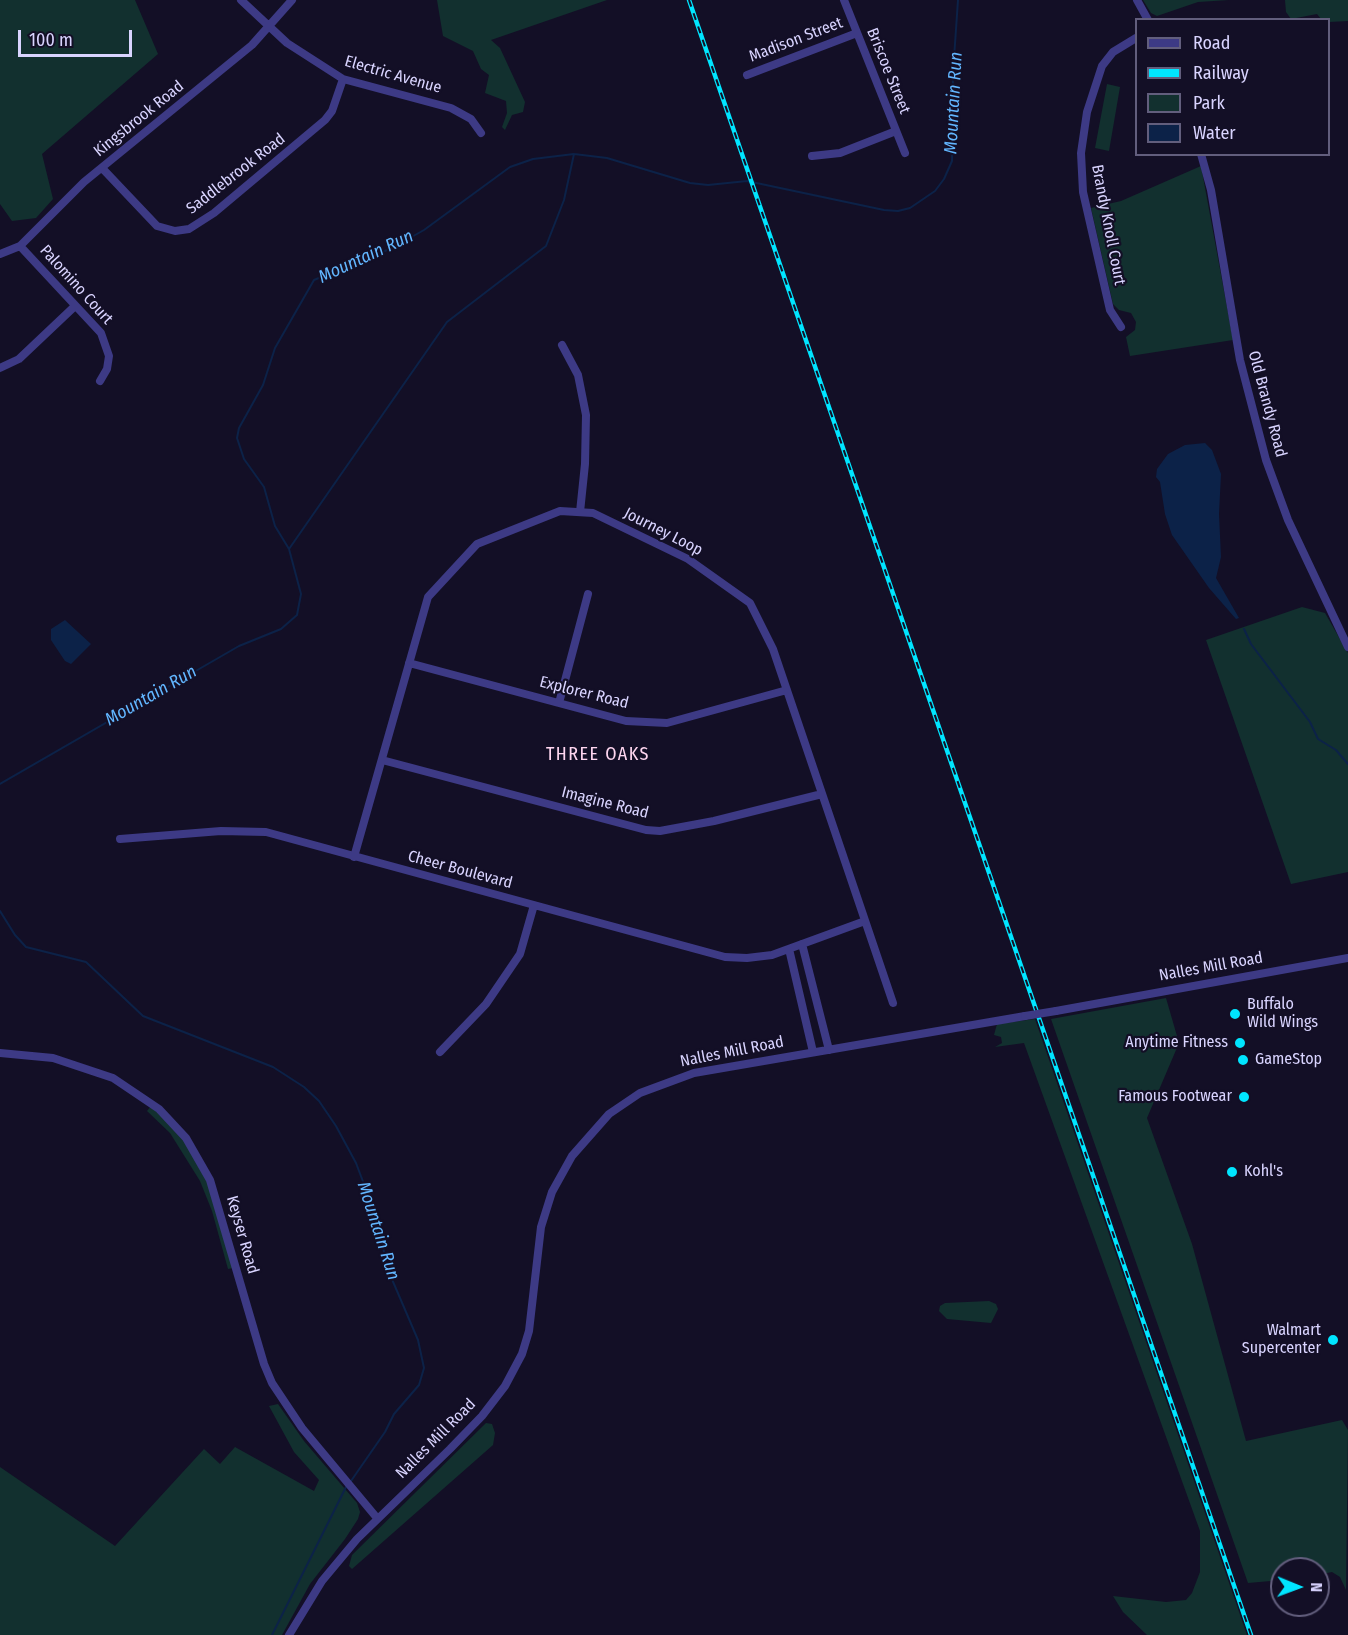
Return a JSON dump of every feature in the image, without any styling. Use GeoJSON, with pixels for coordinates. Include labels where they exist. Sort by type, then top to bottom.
{"type":"FeatureCollection","features":[{"type":"Feature","properties":{"kind":"street","name":"Electric Avenue"},"geometry":{"type":"LineString","coordinates":[[241,0],[269,29],[302,54],[343,79],[451,108],[471,119],[481,133]]}},
{"type":"Feature","properties":{"kind":"street","name":"Kingsbrook Road"},"geometry":{"type":"LineString","coordinates":[[0,254],[20,246],[62,201],[269,29],[292,0]]}},
{"type":"Feature","properties":{"kind":"street","name":"Briscoe Street"},"geometry":{"type":"LineString","coordinates":[[844,0],[905,153]]}},
{"type":"Feature","properties":{"kind":"street"},"geometry":{"type":"LineString","coordinates":[[1137,0],[1147,18]]}},
{"type":"Feature","properties":{"kind":"street","name":"Madison Street"},"geometry":{"type":"LineString","coordinates":[[747,75],[857,33]]}},
{"type":"Feature","properties":{"kind":"street","name":"Brandy Knoll Court"},"geometry":{"type":"LineString","coordinates":[[1121,327],[1110,310],[1085,202],[1081,171],[1081,143],[1090,100],[1102,66],[1113,52],[1135,39]]}},
{"type":"Feature","properties":{"kind":"street","name":"Saddlebrook Road"},"geometry":{"type":"LineString","coordinates":[[102,168],[157,226],[175,231],[189,229],[214,213],[325,120],[332,111],[343,79]]}},
{"type":"Feature","properties":{"kind":"street"},"geometry":{"type":"LineString","coordinates":[[812,156],[845,152],[896,131]]}},
{"type":"Feature","properties":{"kind":"street","name":"Old Brandy Road"},"geometry":{"type":"LineString","coordinates":[[1202,156],[1211,190],[1240,360],[1266,460],[1287,520],[1348,647]]}},
{"type":"Feature","properties":{"kind":"street","name":"Palomino Court"},"geometry":{"type":"LineString","coordinates":[[20,246],[91,322],[106,343],[108,369],[100,381]]}},
{"type":"Feature","properties":{"kind":"street"},"geometry":{"type":"LineString","coordinates":[[0,368],[19,359],[75,306]]}},
{"type":"Feature","properties":{"kind":"street"},"geometry":{"type":"LineString","coordinates":[[562,345],[578,375],[586,415],[585,464],[580,512]]}},
{"type":"Feature","properties":{"kind":"street","name":"Journey Loop"},"geometry":{"type":"LineString","coordinates":[[354,857],[428,597],[477,544],[560,511],[593,513],[688,559],[750,603],[773,649],[892,1003]]}},
{"type":"Feature","properties":{"kind":"street"},"geometry":{"type":"LineString","coordinates":[[559,703],[588,594]]}},
{"type":"Feature","properties":{"kind":"street","name":"Explorer Road"},"geometry":{"type":"LineString","coordinates":[[409,663],[626,721],[667,723],[787,690]]}},
{"type":"Feature","properties":{"kind":"street","name":"Imagine Road"},"geometry":{"type":"LineString","coordinates":[[382,759],[646,830],[660,831],[714,821],[822,794]]}},
{"type":"Feature","properties":{"kind":"street","name":"Cheer Boulevard"},"geometry":{"type":"LineString","coordinates":[[120,839],[221,831],[266,832],[725,957],[747,958],[772,955],[865,921]]}},
{"type":"Feature","properties":{"kind":"street"},"geometry":{"type":"LineString","coordinates":[[440,1052],[486,1004],[520,954],[534,905]]}},
{"type":"Feature","properties":{"kind":"street"},"geometry":{"type":"LineString","coordinates":[[802,944],[829,1050]]}},
{"type":"Feature","properties":{"kind":"street"},"geometry":{"type":"LineString","coordinates":[[789,949],[813,1052]]}},
{"type":"Feature","properties":{"kind":"street","name":"Nalles Mill Road"},"geometry":{"type":"LineString","coordinates":[[289,1635],[328,1573],[377,1518],[482,1416],[515,1368],[532,1316],[545,1213],[560,1175],[596,1127],[624,1103],[675,1078],[1348,958]]}},
{"type":"Feature","properties":{"kind":"street","name":"Keyser Road"},"geometry":{"type":"LineString","coordinates":[[0,1053],[53,1058],[113,1078],[159,1109],[186,1138],[210,1180],[264,1364],[272,1383],[289,1412],[377,1518]]}},
{"type":"Feature","properties":{"kind":"green space"},"geometry":{"type":"Polygon","coordinates":[[[0,0],[135,0],[158,54],[42,154],[53,199],[36,218],[12,221],[0,204],[0,0]]]}},
{"type":"Feature","properties":{"kind":"green space"},"geometry":{"type":"Polygon","coordinates":[[[437,0],[607,0],[491,40],[500,48],[525,102],[523,112],[512,115],[505,130],[502,127],[507,113],[506,101],[485,93],[489,75],[481,69],[473,51],[443,36],[437,0]]]}},
{"type":"Feature","properties":{"kind":"green space"},"geometry":{"type":"Polygon","coordinates":[[[1143,0],[1229,0],[1198,2],[1157,16],[1151,13],[1143,0]]]}},
{"type":"Feature","properties":{"kind":"green space"},"geometry":{"type":"Polygon","coordinates":[[[1285,0],[1348,0],[1348,21],[1330,22],[1330,18],[1320,18],[1317,14],[1290,18],[1286,12],[1285,0]]]}},
{"type":"Feature","properties":{"kind":"green space"},"geometry":{"type":"Polygon","coordinates":[[[1107,84],[1120,87],[1109,151],[1095,148],[1107,84]]]}},
{"type":"Feature","properties":{"kind":"green space"},"geometry":{"type":"Polygon","coordinates":[[[1201,166],[1233,340],[1130,356],[1126,337],[1135,330],[1136,322],[1131,313],[1119,310],[1113,304],[1091,208],[1121,201],[1201,166]]]}},
{"type":"Feature","properties":{"kind":"green space"},"geometry":{"type":"Polygon","coordinates":[[[1302,607],[1325,613],[1348,653],[1348,872],[1291,884],[1206,640],[1302,607]]]}},
{"type":"Feature","properties":{"kind":"green space"},"geometry":{"type":"Polygon","coordinates":[[[1166,998],[1179,1043],[1147,1118],[1192,1244],[1246,1441],[1342,1420],[1348,1430],[1346,1590],[1340,1577],[1330,1572],[1330,1557],[1270,1557],[1270,1581],[1248,1583],[1051,1019],[1166,998]]]}},
{"type":"Feature","properties":{"kind":"green space"},"geometry":{"type":"Polygon","coordinates":[[[1035,1019],[1247,1635],[1147,1635],[1123,1612],[1113,1596],[1166,1602],[1186,1600],[1192,1593],[1200,1572],[1200,1531],[1024,1043],[995,1047],[1002,1043],[1001,1037],[994,1035],[997,1024],[1035,1019]]]}},
{"type":"Feature","properties":{"kind":"green space"},"geometry":{"type":"Polygon","coordinates":[[[151,1106],[185,1140],[207,1179],[233,1268],[228,1269],[212,1211],[200,1181],[170,1133],[147,1111],[151,1106]]]}},
{"type":"Feature","properties":{"kind":"green space"},"geometry":{"type":"Polygon","coordinates":[[[989,1301],[996,1304],[998,1309],[991,1323],[947,1319],[939,1311],[940,1306],[945,1303],[989,1301]]]}},
{"type":"Feature","properties":{"kind":"green space"},"geometry":{"type":"Polygon","coordinates":[[[278,1404],[304,1441],[357,1503],[360,1512],[345,1539],[310,1584],[282,1635],[0,1635],[0,1467],[115,1546],[204,1449],[220,1464],[235,1447],[314,1491],[319,1480],[294,1452],[269,1406],[278,1404]]]}},
{"type":"Feature","properties":{"kind":"green space"},"geometry":{"type":"Polygon","coordinates":[[[486,1423],[492,1424],[495,1433],[493,1445],[352,1569],[349,1566],[352,1555],[486,1423]]]}},
{"type":"Feature","properties":{"kind":"water"},"geometry":{"type":"Polygon","coordinates":[[[1205,443],[1212,450],[1221,474],[1219,514],[1221,557],[1216,578],[1239,618],[1236,619],[1209,588],[1172,535],[1165,514],[1160,482],[1156,477],[1157,469],[1168,454],[1185,445],[1205,443]]]}},
{"type":"Feature","properties":{"kind":"water"},"geometry":{"type":"Polygon","coordinates":[[[65,620],[91,644],[71,664],[65,661],[51,640],[51,629],[65,620]]]}},
{"type":"Feature","properties":{"kind":"waterway","name":"Mountain Run"},"geometry":{"type":"LineString","coordinates":[[0,784],[239,646],[281,629],[297,615],[301,594],[289,549],[275,526],[264,487],[244,459],[237,438],[239,428],[263,385],[275,348],[314,280],[392,248],[424,230],[510,167],[533,159],[574,154],[607,158],[690,183],[708,185],[747,181],[884,210],[898,211],[910,208],[935,191],[944,179],[952,161],[953,73],[958,0]]}},
{"type":"Feature","properties":{"kind":"waterway"},"geometry":{"type":"LineString","coordinates":[[289,549],[447,322],[546,246],[564,200],[574,154]]}},
{"type":"Feature","properties":{"kind":"waterway"},"geometry":{"type":"LineString","coordinates":[[1244,629],[1251,644],[1310,722],[1318,739],[1336,750],[1348,764]]}},
{"type":"Feature","properties":{"kind":"waterway","name":"Mountain Run"},"geometry":{"type":"LineString","coordinates":[[0,911],[15,935],[26,947],[86,962],[143,1016],[273,1067],[304,1087],[319,1101],[336,1126],[356,1163],[376,1216],[388,1270],[418,1340],[424,1368],[419,1385],[394,1414],[385,1432],[351,1481]]}},
{"type":"Feature","properties":{"kind":"waterway","name":"Mountain Run"},"geometry":{"type":"LineString","coordinates":[[272,1635],[347,1485]]}},
{"type":"Feature","properties":{"kind":"railway"},"geometry":{"type":"LineString","coordinates":[[689,0],[1251,1635]]}},
{"type":"Feature","properties":{"kind":"place","name":"Buffalo Wild Wings"},"geometry":{"type":"Point","coordinates":[1235,1014]}},
{"type":"Feature","properties":{"kind":"place","name":"Anytime Fitness"},"geometry":{"type":"Point","coordinates":[1240,1043]}},
{"type":"Feature","properties":{"kind":"place","name":"GameStop"},"geometry":{"type":"Point","coordinates":[1243,1060]}},
{"type":"Feature","properties":{"kind":"place","name":"Famous Footwear"},"geometry":{"type":"Point","coordinates":[1244,1097]}},
{"type":"Feature","properties":{"kind":"place","name":"Kohl's"},"geometry":{"type":"Point","coordinates":[1232,1172]}},
{"type":"Feature","properties":{"kind":"place","name":"Walmart Supercenter"},"geometry":{"type":"Point","coordinates":[1333,1340]}},
{"type":"Feature","properties":{"kind":"district","name":"THREE OAKS"},"geometry":{"type":"Point","coordinates":[598,755]}}]}
